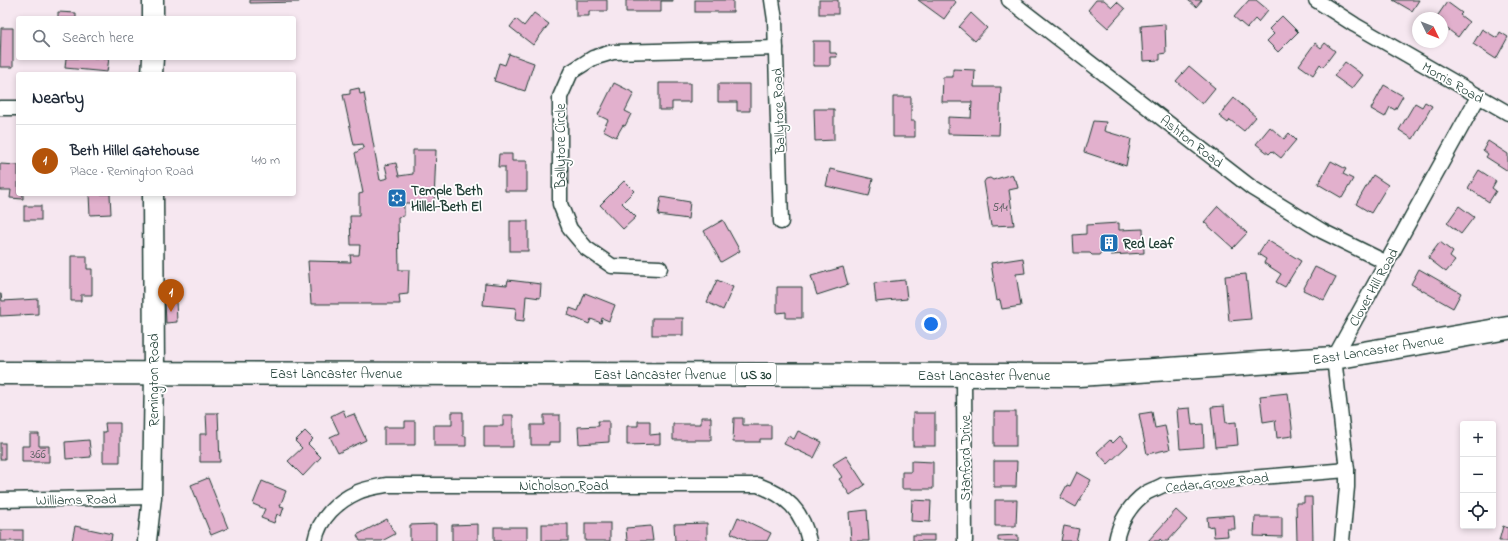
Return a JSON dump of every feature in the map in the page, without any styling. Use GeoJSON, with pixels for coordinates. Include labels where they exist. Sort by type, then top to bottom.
{"type":"FeatureCollection","features":[{"type":"Feature","properties":{"kind":"highway","name":"East Lancaster Avenue"},"geometry":{"type":"LineString","coordinates":[[0,373],[1079,375],[1334,358],[1508,328]]}},
{"type":"Feature","properties":{"kind":"main road"},"geometry":{"type":"LineString","coordinates":[[153,0],[153,16]]}},
{"type":"Feature","properties":{"kind":"main road"},"geometry":{"type":"LineString","coordinates":[[152,72],[153,60]]}},
{"type":"Feature","properties":{"kind":"main road","name":"Remington Road"},"geometry":{"type":"LineString","coordinates":[[153,196],[154,373]]}},
{"type":"Feature","properties":{"kind":"street","name":"Ballytore Road"},"geometry":{"type":"LineString","coordinates":[[772,0],[775,20],[781,222]]}},
{"type":"Feature","properties":{"kind":"street","name":"Ashton Road"},"geometry":{"type":"LineString","coordinates":[[1009,0],[1252,188],[1322,231],[1387,263]]}},
{"type":"Feature","properties":{"kind":"street","name":"Morris Road"},"geometry":{"type":"LineString","coordinates":[[1316,0],[1355,25],[1508,113]]}},
{"type":"Feature","properties":{"kind":"street","name":"Ballytore Circle"},"geometry":{"type":"LineString","coordinates":[[660,268],[612,266],[586,248],[570,229],[560,204],[560,97],[571,72],[593,58],[613,52],[776,48]]}},
{"type":"Feature","properties":{"kind":"street","name":"Clover Hill Road"},"geometry":{"type":"LineString","coordinates":[[1334,358],[1478,97]]}},
{"type":"Feature","properties":{"kind":"street"},"geometry":{"type":"LineString","coordinates":[[0,108],[16,108]]}},
{"type":"Feature","properties":{"kind":"street"},"geometry":{"type":"LineString","coordinates":[[1334,358],[1348,487],[1342,541]]}},
{"type":"Feature","properties":{"kind":"street","name":"Remington Road"},"geometry":{"type":"LineString","coordinates":[[147,541],[152,497],[154,373]]}},
{"type":"Feature","properties":{"kind":"street","name":"Stanford Drive"},"geometry":{"type":"LineString","coordinates":[[964,375],[965,541]]}},
{"type":"Feature","properties":{"kind":"street","name":"Cedar Grove Road"},"geometry":{"type":"LineString","coordinates":[[1116,541],[1118,529],[1128,510],[1146,493],[1163,485],[1347,470]]}},
{"type":"Feature","properties":{"kind":"street","name":"Nicholson Road"},"geometry":{"type":"LineString","coordinates":[[316,541],[317,531],[326,516],[342,501],[360,491],[386,485],[758,485],[773,491],[789,502],[800,516],[806,529],[809,541]]}},
{"type":"Feature","properties":{"kind":"street","name":"Williams Road"},"geometry":{"type":"LineString","coordinates":[[0,500],[152,497]]}},
{"type":"Feature","properties":{"kind":"building"},"geometry":{"type":"Polygon","coordinates":[[[250,0],[299,0],[299,2],[250,3],[250,0]]]}},
{"type":"Feature","properties":{"kind":"building"},"geometry":{"type":"Polygon","coordinates":[[[576,0],[607,0],[607,11],[589,11],[589,16],[576,16],[576,0]]]}},
{"type":"Feature","properties":{"kind":"building"},"geometry":{"type":"Polygon","coordinates":[[[626,0],[673,1],[661,1],[661,12],[626,12],[626,0]]]}},
{"type":"Feature","properties":{"kind":"building"},"geometry":{"type":"Polygon","coordinates":[[[695,0],[733,0],[733,12],[695,12],[695,0]]]}},
{"type":"Feature","properties":{"kind":"building"},"geometry":{"type":"Polygon","coordinates":[[[819,0],[838,0],[838,14],[819,14],[819,0]]]}},
{"type":"Feature","properties":{"kind":"building"},"geometry":{"type":"Polygon","coordinates":[[[918,0],[953,0],[956,2],[944,19],[918,0]]]}},
{"type":"Feature","properties":{"kind":"building"},"geometry":{"type":"Polygon","coordinates":[[[1096,0],[1104,0],[1112,7],[1117,2],[1125,9],[1108,28],[1088,10],[1096,0]]]}},
{"type":"Feature","properties":{"kind":"building"},"geometry":{"type":"Polygon","coordinates":[[[1188,0],[1202,0],[1196,7],[1188,0]]]}},
{"type":"Feature","properties":{"kind":"building"},"geometry":{"type":"Polygon","coordinates":[[[1249,0],[1256,0],[1268,10],[1258,22],[1255,19],[1247,28],[1234,17],[1249,0]]]}},
{"type":"Feature","properties":{"kind":"building"},"geometry":{"type":"Polygon","coordinates":[[[1393,0],[1419,0],[1412,11],[1393,0]]]}},
{"type":"Feature","properties":{"kind":"building"},"geometry":{"type":"Polygon","coordinates":[[[1447,2],[1462,13],[1460,15],[1469,22],[1458,37],[1448,29],[1448,12],[1440,12],[1447,2]]]}},
{"type":"Feature","properties":{"kind":"building"},"geometry":{"type":"Polygon","coordinates":[[[58,12],[76,13],[76,16],[58,16],[58,12]]]}},
{"type":"Feature","properties":{"kind":"building"},"geometry":{"type":"Polygon","coordinates":[[[534,13],[549,24],[533,45],[510,27],[516,19],[524,26],[534,13]]]}},
{"type":"Feature","properties":{"kind":"building"},"geometry":{"type":"Polygon","coordinates":[[[971,13],[987,28],[975,41],[959,27],[971,13]]]}},
{"type":"Feature","properties":{"kind":"building"},"geometry":{"type":"Polygon","coordinates":[[[1282,16],[1298,32],[1278,52],[1267,41],[1274,34],[1269,29],[1282,16]]]}},
{"type":"Feature","properties":{"kind":"building"},"geometry":{"type":"Polygon","coordinates":[[[1165,24],[1166,53],[1160,54],[1160,60],[1143,61],[1141,26],[1165,24]]]}},
{"type":"Feature","properties":{"kind":"building"},"geometry":{"type":"Polygon","coordinates":[[[1,28],[13,28],[13,67],[0,67],[1,28]]]}},
{"type":"Feature","properties":{"kind":"building"},"geometry":{"type":"Polygon","coordinates":[[[1482,29],[1497,38],[1500,32],[1508,37],[1496,59],[1473,44],[1482,29]]]}},
{"type":"Feature","properties":{"kind":"building"},"geometry":{"type":"Polygon","coordinates":[[[813,41],[830,41],[830,53],[836,53],[837,57],[830,57],[830,66],[813,66],[813,41]]]}},
{"type":"Feature","properties":{"kind":"building"},"geometry":{"type":"Polygon","coordinates":[[[1315,43],[1321,48],[1325,43],[1335,51],[1323,67],[1320,64],[1313,75],[1299,65],[1315,43]]]}},
{"type":"Feature","properties":{"kind":"building"},"geometry":{"type":"Polygon","coordinates":[[[509,54],[534,63],[525,91],[494,81],[499,63],[505,65],[509,54]]]}},
{"type":"Feature","properties":{"kind":"building"},"geometry":{"type":"Polygon","coordinates":[[[66,60],[109,60],[107,72],[65,68],[66,60]]]}},
{"type":"Feature","properties":{"kind":"building"},"geometry":{"type":"Polygon","coordinates":[[[1345,62],[1363,75],[1352,89],[1334,76],[1345,62]]]}},
{"type":"Feature","properties":{"kind":"building"},"geometry":{"type":"Polygon","coordinates":[[[1189,66],[1215,88],[1202,104],[1176,81],[1189,66]]]}},
{"type":"Feature","properties":{"kind":"building"},"geometry":{"type":"Polygon","coordinates":[[[953,69],[975,70],[974,87],[1001,87],[999,135],[948,134],[948,117],[971,118],[972,102],[942,102],[943,77],[953,77],[953,69]]]}},
{"type":"Feature","properties":{"kind":"building"},"geometry":{"type":"Polygon","coordinates":[[[614,83],[634,93],[625,111],[631,114],[625,126],[623,125],[616,137],[603,130],[608,120],[598,115],[614,83]]]}},
{"type":"Feature","properties":{"kind":"building"},"geometry":{"type":"Polygon","coordinates":[[[659,83],[690,83],[690,102],[672,102],[672,110],[659,110],[659,83]]]}},
{"type":"Feature","properties":{"kind":"building"},"geometry":{"type":"Polygon","coordinates":[[[718,84],[750,84],[750,111],[737,111],[737,102],[718,102],[718,84]]]}},
{"type":"Feature","properties":{"kind":"building"},"geometry":{"type":"Polygon","coordinates":[[[1384,85],[1403,96],[1395,110],[1390,107],[1385,117],[1371,109],[1384,85]]]}},
{"type":"Feature","properties":{"kind":"building","name":"Temple Beth Hillel-Beth El"},"geometry":{"type":"Polygon","coordinates":[[[359,88],[360,94],[364,93],[380,180],[388,178],[385,165],[396,163],[399,176],[413,174],[413,150],[436,150],[434,203],[404,203],[404,216],[398,217],[399,270],[409,270],[408,294],[399,295],[400,304],[311,304],[308,261],[351,262],[350,255],[359,255],[360,245],[351,245],[350,216],[359,216],[359,194],[363,193],[355,153],[364,148],[363,144],[354,145],[343,95],[350,94],[350,90],[359,88]]]}},
{"type":"Feature","properties":{"kind":"building"},"geometry":{"type":"Polygon","coordinates":[[[893,97],[911,97],[911,121],[915,121],[915,137],[893,137],[893,97]]]}},
{"type":"Feature","properties":{"kind":"building"},"geometry":{"type":"Polygon","coordinates":[[[1234,98],[1256,117],[1244,131],[1230,120],[1228,123],[1219,116],[1234,98]]]}},
{"type":"Feature","properties":{"kind":"building"},"geometry":{"type":"Polygon","coordinates":[[[1425,102],[1432,106],[1413,139],[1399,130],[1415,103],[1422,107],[1425,102]]]}},
{"type":"Feature","properties":{"kind":"building"},"geometry":{"type":"Polygon","coordinates":[[[814,109],[834,109],[834,140],[815,141],[814,109]]]}},
{"type":"Feature","properties":{"kind":"building"},"geometry":{"type":"Polygon","coordinates":[[[1093,121],[1106,122],[1104,131],[1131,139],[1126,166],[1084,152],[1093,121]]]}},
{"type":"Feature","properties":{"kind":"building"},"geometry":{"type":"Polygon","coordinates":[[[1270,127],[1284,139],[1289,133],[1296,140],[1281,158],[1272,151],[1269,154],[1256,144],[1270,127]]]}},
{"type":"Feature","properties":{"kind":"building"},"geometry":{"type":"Polygon","coordinates":[[[1488,141],[1508,154],[1508,171],[1486,157],[1488,154],[1483,150],[1488,141]]]}},
{"type":"Feature","properties":{"kind":"building"},"geometry":{"type":"Polygon","coordinates":[[[499,154],[512,154],[512,161],[527,161],[527,191],[505,191],[505,167],[498,167],[499,154]]]}},
{"type":"Feature","properties":{"kind":"building"},"geometry":{"type":"Polygon","coordinates":[[[1331,161],[1346,169],[1343,174],[1353,179],[1342,198],[1318,184],[1331,161]]]}},
{"type":"Feature","properties":{"kind":"building"},"geometry":{"type":"Polygon","coordinates":[[[0,164],[16,165],[16,196],[23,196],[23,199],[10,198],[11,190],[0,190],[0,164]]]}},
{"type":"Feature","properties":{"kind":"building"},"geometry":{"type":"Polygon","coordinates":[[[830,169],[873,179],[869,196],[826,186],[830,169]]]}},
{"type":"Feature","properties":{"kind":"building"},"geometry":{"type":"Polygon","coordinates":[[[1479,170],[1496,181],[1492,188],[1496,191],[1489,202],[1468,188],[1479,170]]]}},
{"type":"Feature","properties":{"kind":"building"},"geometry":{"type":"Polygon","coordinates":[[[1012,174],[1014,180],[1016,180],[1018,188],[1009,190],[1014,225],[991,226],[984,182],[986,179],[990,178],[993,180],[1012,174]]]}},
{"type":"Feature","properties":{"kind":"building"},"geometry":{"type":"Polygon","coordinates":[[[1373,175],[1388,185],[1371,213],[1356,204],[1373,175]]]}},
{"type":"Feature","properties":{"kind":"building"},"geometry":{"type":"Polygon","coordinates":[[[624,181],[634,191],[622,203],[636,217],[623,229],[600,205],[624,181]]]}},
{"type":"Feature","properties":{"kind":"building"},"geometry":{"type":"Polygon","coordinates":[[[89,196],[110,196],[111,214],[90,215],[89,196]]]}},
{"type":"Feature","properties":{"kind":"building"},"geometry":{"type":"Polygon","coordinates":[[[661,197],[690,202],[688,219],[658,215],[661,197]]]}},
{"type":"Feature","properties":{"kind":"building"},"geometry":{"type":"Polygon","coordinates":[[[24,206],[41,206],[41,220],[24,220],[24,206]]]}},
{"type":"Feature","properties":{"kind":"building"},"geometry":{"type":"Polygon","coordinates":[[[1218,206],[1247,233],[1233,248],[1204,222],[1218,206]]]}},
{"type":"Feature","properties":{"kind":"building"},"geometry":{"type":"Polygon","coordinates":[[[1459,206],[1474,217],[1461,234],[1447,223],[1459,206]]]}},
{"type":"Feature","properties":{"kind":"building"},"geometry":{"type":"Polygon","coordinates":[[[723,220],[740,251],[721,262],[704,231],[723,220]]]}},
{"type":"Feature","properties":{"kind":"building"},"geometry":{"type":"Polygon","coordinates":[[[510,221],[528,221],[528,251],[510,251],[510,221]]]}},
{"type":"Feature","properties":{"kind":"building","name":"Red Leaf"},"geometry":{"type":"Polygon","coordinates":[[[1119,223],[1119,230],[1143,229],[1144,253],[1111,255],[1111,251],[1102,251],[1099,255],[1092,255],[1090,253],[1074,253],[1073,235],[1086,234],[1086,225],[1119,223]]]}},
{"type":"Feature","properties":{"kind":"building"},"geometry":{"type":"Polygon","coordinates":[[[1267,240],[1301,261],[1285,287],[1276,282],[1281,274],[1264,263],[1266,259],[1258,254],[1267,240]]]}},
{"type":"Feature","properties":{"kind":"building"},"geometry":{"type":"Polygon","coordinates":[[[1440,242],[1453,252],[1450,257],[1455,261],[1446,272],[1428,258],[1440,242]]]}},
{"type":"Feature","properties":{"kind":"building"},"geometry":{"type":"Polygon","coordinates":[[[71,256],[87,256],[87,269],[92,269],[92,295],[81,295],[81,301],[71,301],[71,256]]]}},
{"type":"Feature","properties":{"kind":"building"},"geometry":{"type":"Polygon","coordinates":[[[1023,258],[1025,273],[1016,274],[1021,306],[1002,309],[1000,300],[997,301],[991,263],[1023,258]]]}},
{"type":"Feature","properties":{"kind":"building"},"geometry":{"type":"Polygon","coordinates":[[[843,267],[848,285],[817,295],[811,276],[843,267]]]}},
{"type":"Feature","properties":{"kind":"building"},"geometry":{"type":"Polygon","coordinates":[[[1315,267],[1336,277],[1324,300],[1303,290],[1315,267]]]}},
{"type":"Feature","properties":{"kind":"building"},"geometry":{"type":"Polygon","coordinates":[[[1419,269],[1461,293],[1453,308],[1411,284],[1419,269]]]}},
{"type":"Feature","properties":{"kind":"building"},"geometry":{"type":"Polygon","coordinates":[[[1246,274],[1251,319],[1229,321],[1225,276],[1246,274]]]}},
{"type":"Feature","properties":{"kind":"building"},"geometry":{"type":"Polygon","coordinates":[[[508,280],[541,284],[540,298],[526,296],[524,321],[515,320],[516,308],[483,305],[485,283],[507,285],[508,280]]]}},
{"type":"Feature","properties":{"kind":"building"},"geometry":{"type":"Polygon","coordinates":[[[717,280],[733,287],[723,310],[707,302],[717,280]]]}},
{"type":"Feature","properties":{"kind":"building"},"geometry":{"type":"Polygon","coordinates":[[[905,280],[907,299],[876,302],[874,283],[905,280]]]}},
{"type":"Feature","properties":{"kind":"building"},"geometry":{"type":"Polygon","coordinates":[[[777,287],[802,287],[802,318],[786,318],[786,312],[777,313],[777,287]]]}},
{"type":"Feature","properties":{"kind":"building"},"geometry":{"type":"Polygon","coordinates":[[[585,293],[615,305],[609,321],[602,318],[601,323],[591,319],[589,324],[568,315],[570,308],[578,311],[585,293]]]}},
{"type":"Feature","properties":{"kind":"building"},"geometry":{"type":"Polygon","coordinates":[[[0,294],[2,301],[38,299],[38,314],[0,316],[0,294]]]}},
{"type":"Feature","properties":{"kind":"building"},"geometry":{"type":"Polygon","coordinates":[[[165,301],[176,301],[177,322],[166,323],[165,301]]]}},
{"type":"Feature","properties":{"kind":"building"},"geometry":{"type":"Polygon","coordinates":[[[652,318],[683,318],[683,335],[652,335],[652,318]]]}},
{"type":"Feature","properties":{"kind":"building"},"geometry":{"type":"Polygon","coordinates":[[[1288,393],[1293,436],[1277,438],[1275,420],[1263,422],[1260,396],[1288,393]]]}},
{"type":"Feature","properties":{"kind":"building"},"geometry":{"type":"Polygon","coordinates":[[[1224,406],[1226,423],[1236,422],[1238,445],[1215,447],[1211,407],[1224,406]]]}},
{"type":"Feature","properties":{"kind":"building"},"geometry":{"type":"Polygon","coordinates":[[[1190,408],[1192,425],[1203,424],[1204,447],[1180,449],[1177,409],[1190,408]]]}},
{"type":"Feature","properties":{"kind":"building"},"geometry":{"type":"Polygon","coordinates":[[[343,410],[346,417],[354,414],[366,440],[338,453],[330,437],[339,433],[331,416],[343,410]]]}},
{"type":"Feature","properties":{"kind":"building"},"geometry":{"type":"Polygon","coordinates":[[[452,412],[463,412],[463,436],[466,436],[466,446],[434,446],[434,425],[452,425],[452,412]]]}},
{"type":"Feature","properties":{"kind":"building"},"geometry":{"type":"Polygon","coordinates":[[[994,412],[1016,412],[1016,446],[994,446],[994,412]]]}},
{"type":"Feature","properties":{"kind":"building"},"geometry":{"type":"Polygon","coordinates":[[[1152,412],[1155,428],[1165,426],[1170,449],[1147,454],[1139,414],[1152,412]]]}},
{"type":"Feature","properties":{"kind":"building"},"geometry":{"type":"Polygon","coordinates":[[[206,413],[218,413],[220,462],[200,462],[200,434],[207,434],[206,413]]]}},
{"type":"Feature","properties":{"kind":"building"},"geometry":{"type":"Polygon","coordinates":[[[913,413],[935,413],[935,446],[913,446],[913,413]]]}},
{"type":"Feature","properties":{"kind":"building"},"geometry":{"type":"Polygon","coordinates":[[[503,415],[513,415],[513,447],[484,447],[484,426],[503,426],[503,415]]]}},
{"type":"Feature","properties":{"kind":"building"},"geometry":{"type":"Polygon","coordinates":[[[544,415],[560,415],[560,442],[549,442],[549,445],[531,445],[531,425],[544,425],[544,415]]]}},
{"type":"Feature","properties":{"kind":"building"},"geometry":{"type":"Polygon","coordinates":[[[701,417],[711,417],[711,440],[673,440],[673,424],[701,424],[701,417]]]}},
{"type":"Feature","properties":{"kind":"building"},"geometry":{"type":"Polygon","coordinates":[[[734,418],[743,418],[743,425],[771,425],[771,439],[760,439],[760,442],[733,442],[734,418]]]}},
{"type":"Feature","properties":{"kind":"building"},"geometry":{"type":"Polygon","coordinates":[[[405,421],[415,421],[415,445],[384,445],[384,427],[405,427],[405,421]]]}},
{"type":"Feature","properties":{"kind":"building"},"geometry":{"type":"Polygon","coordinates":[[[598,421],[609,421],[609,442],[579,444],[578,427],[599,426],[598,421]]]}},
{"type":"Feature","properties":{"kind":"building"},"geometry":{"type":"Polygon","coordinates":[[[638,421],[650,421],[650,435],[660,434],[660,444],[627,445],[627,426],[638,426],[638,421]]]}},
{"type":"Feature","properties":{"kind":"building"},"geometry":{"type":"Polygon","coordinates":[[[105,423],[120,423],[120,462],[103,462],[103,432],[106,432],[105,423]]]}},
{"type":"Feature","properties":{"kind":"building"},"geometry":{"type":"Polygon","coordinates":[[[305,431],[313,439],[308,444],[321,457],[303,476],[288,461],[302,448],[295,441],[305,431]]]}},
{"type":"Feature","properties":{"kind":"building"},"geometry":{"type":"Polygon","coordinates":[[[798,431],[822,442],[814,458],[784,444],[788,436],[794,439],[798,431]]]}},
{"type":"Feature","properties":{"kind":"building"},"geometry":{"type":"Polygon","coordinates":[[[30,434],[39,434],[39,446],[49,446],[49,462],[22,462],[22,446],[30,446],[30,434]]]}},
{"type":"Feature","properties":{"kind":"building"},"geometry":{"type":"Polygon","coordinates":[[[1120,436],[1128,445],[1108,464],[1097,452],[1110,440],[1113,443],[1120,436]]]}},
{"type":"Feature","properties":{"kind":"building"},"geometry":{"type":"Polygon","coordinates":[[[89,440],[91,457],[66,459],[65,442],[89,440]]]}},
{"type":"Feature","properties":{"kind":"building"},"geometry":{"type":"Polygon","coordinates":[[[0,443],[5,443],[5,459],[0,459],[0,443]]]}},
{"type":"Feature","properties":{"kind":"building"},"geometry":{"type":"Polygon","coordinates":[[[846,456],[865,485],[850,495],[839,479],[842,477],[833,464],[846,456]]]}},
{"type":"Feature","properties":{"kind":"building"},"geometry":{"type":"Polygon","coordinates":[[[911,461],[933,462],[933,489],[902,489],[902,472],[911,472],[911,461]]]}},
{"type":"Feature","properties":{"kind":"building"},"geometry":{"type":"Polygon","coordinates":[[[994,461],[1017,461],[1016,487],[994,487],[994,461]]]}},
{"type":"Feature","properties":{"kind":"building"},"geometry":{"type":"Polygon","coordinates":[[[1077,472],[1091,480],[1076,507],[1060,498],[1067,485],[1070,486],[1077,472]]]}},
{"type":"Feature","properties":{"kind":"building"},"geometry":{"type":"Polygon","coordinates":[[[208,478],[228,528],[211,535],[191,485],[208,478]]]}},
{"type":"Feature","properties":{"kind":"building"},"geometry":{"type":"Polygon","coordinates":[[[262,481],[286,491],[280,506],[284,507],[281,516],[277,514],[274,523],[261,518],[265,509],[253,504],[262,481]]]}},
{"type":"Feature","properties":{"kind":"building"},"geometry":{"type":"Polygon","coordinates":[[[1304,497],[1312,497],[1313,541],[1297,541],[1296,503],[1304,503],[1304,497]]]}},
{"type":"Feature","properties":{"kind":"building"},"geometry":{"type":"Polygon","coordinates":[[[912,500],[931,501],[930,522],[911,521],[912,500]]]}},
{"type":"Feature","properties":{"kind":"building"},"geometry":{"type":"Polygon","coordinates":[[[995,500],[1017,500],[1016,526],[995,526],[995,500]]]}},
{"type":"Feature","properties":{"kind":"building"},"geometry":{"type":"Polygon","coordinates":[[[867,510],[869,541],[851,541],[849,512],[867,510]]]}},
{"type":"Feature","properties":{"kind":"building"},"geometry":{"type":"Polygon","coordinates":[[[1176,510],[1187,520],[1168,541],[1162,541],[1160,539],[1159,541],[1148,541],[1176,510]]]}},
{"type":"Feature","properties":{"kind":"building"},"geometry":{"type":"Polygon","coordinates":[[[1234,515],[1235,529],[1227,529],[1228,536],[1214,537],[1213,526],[1208,527],[1207,517],[1234,515]]]}},
{"type":"Feature","properties":{"kind":"building"},"geometry":{"type":"Polygon","coordinates":[[[738,517],[771,533],[767,541],[748,541],[731,533],[738,517]]]}},
{"type":"Feature","properties":{"kind":"building"},"geometry":{"type":"Polygon","coordinates":[[[1255,517],[1282,517],[1282,537],[1254,536],[1255,517]]]}},
{"type":"Feature","properties":{"kind":"building"},"geometry":{"type":"Polygon","coordinates":[[[387,519],[395,534],[382,541],[360,541],[357,535],[387,519]]]}},
{"type":"Feature","properties":{"kind":"building"},"geometry":{"type":"Polygon","coordinates":[[[585,523],[610,523],[610,541],[585,541],[585,523]]]}},
{"type":"Feature","properties":{"kind":"building"},"geometry":{"type":"Polygon","coordinates":[[[707,523],[707,541],[675,541],[674,524],[707,523]]]}},
{"type":"Feature","properties":{"kind":"building"},"geometry":{"type":"Polygon","coordinates":[[[436,524],[436,541],[410,541],[410,525],[436,524]]]}},
{"type":"Feature","properties":{"kind":"building"},"geometry":{"type":"Polygon","coordinates":[[[478,524],[478,541],[452,541],[452,525],[478,524]]]}},
{"type":"Feature","properties":{"kind":"building"},"geometry":{"type":"Polygon","coordinates":[[[542,524],[568,524],[568,541],[542,541],[542,524]]]}},
{"type":"Feature","properties":{"kind":"building"},"geometry":{"type":"Polygon","coordinates":[[[75,526],[112,534],[111,541],[72,541],[75,526]]]}},
{"type":"Feature","properties":{"kind":"building"},"geometry":{"type":"Polygon","coordinates":[[[651,526],[653,541],[627,541],[626,528],[651,526]]]}},
{"type":"Feature","properties":{"kind":"building"},"geometry":{"type":"Polygon","coordinates":[[[1064,526],[1079,529],[1076,541],[1061,541],[1064,526]]]}},
{"type":"Feature","properties":{"kind":"building"},"geometry":{"type":"Polygon","coordinates":[[[1503,526],[1508,528],[1508,541],[1499,541],[1503,526]]]}},
{"type":"Feature","properties":{"kind":"building"},"geometry":{"type":"Polygon","coordinates":[[[494,527],[527,527],[527,541],[494,541],[494,527]]]}},
{"type":"Feature","properties":{"kind":"building"},"geometry":{"type":"Polygon","coordinates":[[[0,530],[23,530],[23,541],[0,541],[0,530]]]}},
{"type":"Feature","properties":{"kind":"building"},"geometry":{"type":"Polygon","coordinates":[[[913,535],[934,535],[934,541],[913,541],[913,535]]]}},
{"type":"Feature","properties":{"kind":"building"},"geometry":{"type":"Polygon","coordinates":[[[1018,535],[1018,541],[998,541],[998,536],[1018,535]]]}},
{"type":"Feature","properties":{"kind":"place","name":"Temple Beth Hillel-Beth El"},"geometry":{"type":"Point","coordinates":[397,198]}},
{"type":"Feature","properties":{"kind":"place","name":"Red Leaf"},"geometry":{"type":"Point","coordinates":[1109,243]}},
{"type":"Feature","properties":{"kind":"place","name":"Beth Hillel Gatehouse"},"geometry":{"type":"Point","coordinates":[171,312]}}]}
